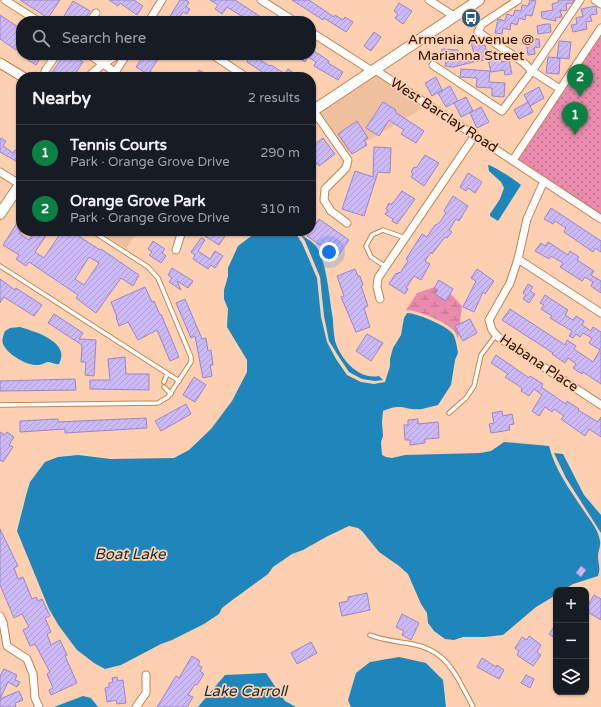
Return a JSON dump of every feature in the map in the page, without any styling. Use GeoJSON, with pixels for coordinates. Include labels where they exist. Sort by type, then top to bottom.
{"type":"FeatureCollection","features":[{"type":"Feature","properties":{"kind":"main road"},"geometry":{"type":"LineString","coordinates":[[316,108],[479,0]]}},
{"type":"Feature","properties":{"kind":"main road"},"geometry":{"type":"LineString","coordinates":[[0,214],[16,191]]}},
{"type":"Feature","properties":{"kind":"street"},"geometry":{"type":"LineString","coordinates":[[5,0],[30,16]]}},
{"type":"Feature","properties":{"kind":"street"},"geometry":{"type":"LineString","coordinates":[[151,16],[162,0]]}},
{"type":"Feature","properties":{"kind":"street"},"geometry":{"type":"LineString","coordinates":[[261,0],[286,16]]}},
{"type":"Feature","properties":{"kind":"street"},"geometry":{"type":"LineString","coordinates":[[429,0],[454,16]]}},
{"type":"Feature","properties":{"kind":"street"},"geometry":{"type":"LineString","coordinates":[[518,0],[482,24],[478,32],[523,62],[532,71],[560,89]]}},
{"type":"Feature","properties":{"kind":"street"},"geometry":{"type":"LineString","coordinates":[[433,65],[502,111],[532,71],[580,0]]}},
{"type":"Feature","properties":{"kind":"street"},"geometry":{"type":"LineString","coordinates":[[596,0],[601,4]]}},
{"type":"Feature","properties":{"kind":"street"},"geometry":{"type":"LineString","coordinates":[[513,160],[601,28]]}},
{"type":"Feature","properties":{"kind":"street","name":"West Barclay Road"},"geometry":{"type":"LineString","coordinates":[[316,35],[475,135],[601,219]]}},
{"type":"Feature","properties":{"kind":"street"},"geometry":{"type":"LineString","coordinates":[[45,71],[53,60]]}},
{"type":"Feature","properties":{"kind":"street"},"geometry":{"type":"LineString","coordinates":[[98,60],[111,72]]}},
{"type":"Feature","properties":{"kind":"street"},"geometry":{"type":"LineString","coordinates":[[94,72],[110,60]]}},
{"type":"Feature","properties":{"kind":"street"},"geometry":{"type":"LineString","coordinates":[[116,72],[123,60]]}},
{"type":"Feature","properties":{"kind":"street"},"geometry":{"type":"LineString","coordinates":[[220,60],[238,72]]}},
{"type":"Feature","properties":{"kind":"street"},"geometry":{"type":"LineString","coordinates":[[0,63],[16,73]]}},
{"type":"Feature","properties":{"kind":"street"},"geometry":{"type":"LineString","coordinates":[[316,116],[348,160],[346,168],[325,189],[324,200],[331,211],[347,223]]}},
{"type":"Feature","properties":{"kind":"street"},"geometry":{"type":"LineString","coordinates":[[380,299],[377,287],[378,278],[475,135]]}},
{"type":"Feature","properties":{"kind":"street"},"geometry":{"type":"LineString","coordinates":[[0,172],[16,181]]}},
{"type":"Feature","properties":{"kind":"street","name":"Habana Place"},"geometry":{"type":"LineString","coordinates":[[544,181],[527,219],[518,258],[510,283],[489,320],[492,330],[496,335],[601,405]]}},
{"type":"Feature","properties":{"kind":"street"},"geometry":{"type":"LineString","coordinates":[[176,250],[180,236]]}},
{"type":"Feature","properties":{"kind":"street"},"geometry":{"type":"LineString","coordinates":[[518,258],[601,313]]}},
{"type":"Feature","properties":{"kind":"street"},"geometry":{"type":"LineString","coordinates":[[0,616],[3,622],[3,648],[27,659],[33,674],[35,698],[39,707]]}},
{"type":"Feature","properties":{"kind":"street"},"geometry":{"type":"LineString","coordinates":[[136,707],[146,694],[146,675]]}},
{"type":"Feature","properties":{"kind":"lane"},"geometry":{"type":"LineString","coordinates":[[386,267],[371,257],[366,246],[372,235],[383,230],[405,238]]}},
{"type":"Feature","properties":{"kind":"lane"},"geometry":{"type":"LineString","coordinates":[[0,405],[158,403],[168,398],[191,362],[191,357],[158,278],[148,267],[100,236]]}},
{"type":"Feature","properties":{"kind":"lane"},"geometry":{"type":"LineString","coordinates":[[0,266],[179,381]]}},
{"type":"Feature","properties":{"kind":"lane"},"geometry":{"type":"LineString","coordinates":[[448,413],[466,398],[474,386],[480,355],[496,335]]}},
{"type":"Feature","properties":{"kind":"lane"},"geometry":{"type":"LineString","coordinates":[[164,382],[167,374]]}},
{"type":"Feature","properties":{"kind":"lane"},"geometry":{"type":"LineString","coordinates":[[164,387],[171,394]]}},
{"type":"Feature","properties":{"kind":"lane"},"geometry":{"type":"LineString","coordinates":[[370,635],[379,639],[415,644],[428,648],[444,658],[454,671],[473,707]]}},
{"type":"Feature","properties":{"kind":"shaded area"},"geometry":{"type":"Polygon","coordinates":[[[374,73],[425,107],[347,153],[318,111],[374,73]]]}},
{"type":"Feature","properties":{"kind":"shaded area"},"geometry":{"type":"Polygon","coordinates":[[[106,236],[134,236],[126,248],[106,236]]]}},
{"type":"Feature","properties":{"kind":"green space"},"geometry":{"type":"Polygon","coordinates":[[[601,35],[601,215],[518,160],[601,35]]]}},
{"type":"Feature","properties":{"kind":"green space"},"geometry":{"type":"Polygon","coordinates":[[[435,287],[449,292],[462,306],[458,339],[456,333],[452,329],[440,321],[418,312],[406,310],[417,293],[435,287]]]}},
{"type":"Feature","properties":{"kind":"water"},"geometry":{"type":"Polygon","coordinates":[[[488,165],[521,185],[498,221],[490,216],[490,214],[500,199],[504,188],[501,182],[489,171],[488,165]]]}},
{"type":"Feature","properties":{"kind":"water","name":"Boat Lake"},"geometry":{"type":"Polygon","coordinates":[[[251,236],[297,236],[302,243],[317,278],[321,317],[327,342],[347,375],[361,382],[374,384],[385,382],[390,366],[393,348],[401,335],[404,318],[407,313],[432,320],[450,331],[456,341],[458,353],[455,360],[451,385],[438,405],[422,409],[395,407],[383,411],[383,436],[381,442],[382,455],[392,458],[405,455],[480,453],[491,451],[504,442],[549,446],[555,463],[564,480],[598,533],[600,543],[598,556],[598,576],[568,587],[553,587],[553,597],[536,607],[503,635],[463,637],[454,640],[445,639],[434,631],[428,623],[427,613],[421,604],[408,574],[379,552],[362,531],[358,528],[349,526],[303,550],[292,554],[273,567],[268,574],[222,608],[219,614],[204,624],[121,665],[105,669],[94,663],[77,650],[59,626],[49,609],[17,531],[30,482],[45,462],[58,457],[78,455],[111,459],[174,458],[189,450],[211,429],[232,401],[247,372],[247,360],[227,327],[228,309],[224,299],[224,290],[228,276],[228,268],[238,246],[251,236]]]}},
{"type":"Feature","properties":{"kind":"water"},"geometry":{"type":"Polygon","coordinates":[[[302,236],[315,246],[322,259],[328,285],[335,341],[338,348],[346,361],[358,372],[365,375],[379,376],[383,380],[375,381],[362,379],[349,372],[329,341],[324,316],[320,277],[302,236]]]}},
{"type":"Feature","properties":{"kind":"water"},"geometry":{"type":"Polygon","coordinates":[[[20,327],[43,335],[56,344],[60,350],[61,356],[59,364],[47,362],[39,365],[29,364],[10,353],[3,344],[4,333],[10,328],[20,327]]]}},
{"type":"Feature","properties":{"kind":"water"},"geometry":{"type":"Polygon","coordinates":[[[554,453],[563,454],[584,495],[601,515],[601,533],[566,478],[554,453]]]}},
{"type":"Feature","properties":{"kind":"water"},"geometry":{"type":"Polygon","coordinates":[[[399,657],[426,663],[443,680],[446,707],[351,707],[348,700],[356,673],[370,662],[399,657]]]}},
{"type":"Feature","properties":{"kind":"water","name":"Lake Carroll"},"geometry":{"type":"Polygon","coordinates":[[[266,673],[285,701],[296,707],[198,707],[225,675],[266,673]]]}},
{"type":"Feature","properties":{"kind":"water"},"geometry":{"type":"Polygon","coordinates":[[[83,696],[91,698],[98,707],[54,707],[83,696]]]}},
{"type":"Feature","properties":{"kind":"building"},"geometry":{"type":"Polygon","coordinates":[[[20,0],[60,0],[49,16],[45,16],[20,0]]]}},
{"type":"Feature","properties":{"kind":"building"},"geometry":{"type":"Polygon","coordinates":[[[109,0],[134,0],[143,6],[137,15],[120,3],[118,6],[109,0]]]}},
{"type":"Feature","properties":{"kind":"building"},"geometry":{"type":"Polygon","coordinates":[[[180,0],[186,0],[189,2],[186,7],[190,9],[187,14],[183,12],[180,16],[170,16],[180,0]]]}},
{"type":"Feature","properties":{"kind":"building"},"geometry":{"type":"Polygon","coordinates":[[[210,0],[235,0],[259,16],[241,16],[227,7],[222,14],[215,9],[218,5],[210,0]]]}},
{"type":"Feature","properties":{"kind":"building"},"geometry":{"type":"Polygon","coordinates":[[[292,0],[309,0],[334,17],[335,15],[343,20],[345,17],[353,22],[346,32],[324,18],[323,20],[292,0]]]}},
{"type":"Feature","properties":{"kind":"building"},"geometry":{"type":"Polygon","coordinates":[[[530,0],[536,1],[532,16],[526,15],[525,20],[519,18],[517,25],[511,23],[510,30],[503,28],[502,34],[495,33],[498,19],[505,21],[507,14],[513,16],[515,10],[521,11],[522,5],[528,6],[530,0]]]}},
{"type":"Feature","properties":{"kind":"building"},"geometry":{"type":"Polygon","coordinates":[[[558,0],[574,0],[572,3],[566,4],[567,10],[560,11],[562,17],[555,18],[556,21],[542,18],[541,12],[553,10],[552,4],[559,2],[558,0]]]}},
{"type":"Feature","properties":{"kind":"building"},"geometry":{"type":"Polygon","coordinates":[[[73,1],[90,11],[86,16],[64,16],[73,1]]]}},
{"type":"Feature","properties":{"kind":"building"},"geometry":{"type":"Polygon","coordinates":[[[399,3],[412,11],[403,24],[395,18],[398,14],[394,11],[399,3]]]}},
{"type":"Feature","properties":{"kind":"building"},"geometry":{"type":"Polygon","coordinates":[[[596,6],[597,14],[590,15],[592,21],[586,22],[587,29],[573,32],[571,25],[577,24],[576,18],[583,16],[581,9],[596,6]]]}},
{"type":"Feature","properties":{"kind":"building"},"geometry":{"type":"Polygon","coordinates":[[[0,15],[16,26],[16,50],[0,39],[0,15]]]}},
{"type":"Feature","properties":{"kind":"building"},"geometry":{"type":"Polygon","coordinates":[[[550,24],[551,32],[538,34],[537,26],[550,24]]]}},
{"type":"Feature","properties":{"kind":"building"},"geometry":{"type":"Polygon","coordinates":[[[374,32],[381,37],[371,51],[364,46],[374,32]]]}},
{"type":"Feature","properties":{"kind":"building"},"geometry":{"type":"Polygon","coordinates":[[[539,39],[540,47],[534,48],[535,54],[528,55],[526,41],[539,39]]]}},
{"type":"Feature","properties":{"kind":"building"},"geometry":{"type":"Polygon","coordinates":[[[478,41],[479,46],[485,45],[487,53],[493,51],[494,57],[501,55],[502,62],[509,60],[512,74],[505,75],[504,70],[491,72],[488,59],[476,62],[471,42],[478,41]]]}},
{"type":"Feature","properties":{"kind":"building"},"geometry":{"type":"Polygon","coordinates":[[[559,41],[571,42],[569,59],[560,58],[559,74],[546,73],[548,57],[557,58],[559,41]]]}},
{"type":"Feature","properties":{"kind":"building"},"geometry":{"type":"Polygon","coordinates":[[[442,49],[458,50],[458,60],[474,62],[453,67],[445,66],[446,59],[441,58],[442,49]]]}},
{"type":"Feature","properties":{"kind":"building"},"geometry":{"type":"Polygon","coordinates":[[[316,52],[329,61],[328,63],[343,72],[338,80],[314,66],[316,62],[313,60],[316,60],[316,52]]]}},
{"type":"Feature","properties":{"kind":"building"},"geometry":{"type":"Polygon","coordinates":[[[28,60],[39,60],[36,65],[28,60]]]}},
{"type":"Feature","properties":{"kind":"building"},"geometry":{"type":"Polygon","coordinates":[[[61,60],[80,60],[83,62],[76,72],[52,72],[61,60]]]}},
{"type":"Feature","properties":{"kind":"building"},"geometry":{"type":"Polygon","coordinates":[[[141,60],[158,60],[150,71],[151,72],[144,72],[136,67],[141,60]]]}},
{"type":"Feature","properties":{"kind":"building"},"geometry":{"type":"Polygon","coordinates":[[[248,60],[260,60],[282,72],[262,72],[247,62],[248,60]]]}},
{"type":"Feature","properties":{"kind":"building"},"geometry":{"type":"Polygon","coordinates":[[[461,69],[490,71],[489,82],[505,83],[504,97],[492,96],[492,88],[476,87],[477,78],[460,77],[461,69]]]}},
{"type":"Feature","properties":{"kind":"building"},"geometry":{"type":"Polygon","coordinates":[[[436,77],[442,90],[432,96],[425,83],[436,77]]]}},
{"type":"Feature","properties":{"kind":"building"},"geometry":{"type":"Polygon","coordinates":[[[450,86],[458,101],[446,107],[438,93],[450,86]]]}},
{"type":"Feature","properties":{"kind":"building"},"geometry":{"type":"Polygon","coordinates":[[[539,87],[544,98],[530,106],[524,95],[539,87]]]}},
{"type":"Feature","properties":{"kind":"building"},"geometry":{"type":"Polygon","coordinates":[[[466,97],[473,111],[461,117],[454,103],[466,97]]]}},
{"type":"Feature","properties":{"kind":"building"},"geometry":{"type":"Polygon","coordinates":[[[383,102],[396,110],[395,112],[424,131],[416,143],[401,134],[404,130],[389,120],[379,136],[366,128],[383,102]]]}},
{"type":"Feature","properties":{"kind":"building"},"geometry":{"type":"Polygon","coordinates":[[[528,102],[533,112],[519,119],[514,110],[528,102]]]}},
{"type":"Feature","properties":{"kind":"building"},"geometry":{"type":"Polygon","coordinates":[[[481,107],[489,122],[477,128],[470,113],[481,107]]]}},
{"type":"Feature","properties":{"kind":"building"},"geometry":{"type":"Polygon","coordinates":[[[357,121],[368,138],[364,140],[367,145],[352,154],[338,134],[357,121]]]}},
{"type":"Feature","properties":{"kind":"building"},"geometry":{"type":"Polygon","coordinates":[[[0,138],[6,141],[3,146],[13,153],[16,151],[16,161],[0,152],[0,138]]]}},
{"type":"Feature","properties":{"kind":"building"},"geometry":{"type":"Polygon","coordinates":[[[323,138],[335,154],[319,166],[318,163],[316,164],[316,143],[323,138]]]}},
{"type":"Feature","properties":{"kind":"building"},"geometry":{"type":"Polygon","coordinates":[[[374,147],[391,148],[390,173],[378,172],[364,216],[342,209],[355,171],[373,177],[374,147]]]}},
{"type":"Feature","properties":{"kind":"building"},"geometry":{"type":"Polygon","coordinates":[[[425,155],[439,163],[424,186],[411,177],[413,174],[411,172],[414,167],[416,168],[425,155]]]}},
{"type":"Feature","properties":{"kind":"building"},"geometry":{"type":"Polygon","coordinates":[[[468,173],[482,182],[475,193],[468,188],[466,191],[460,187],[468,173]]]}},
{"type":"Feature","properties":{"kind":"building"},"geometry":{"type":"Polygon","coordinates":[[[402,191],[415,199],[397,224],[392,221],[393,219],[385,214],[388,210],[386,209],[389,203],[391,205],[402,191]]]}},
{"type":"Feature","properties":{"kind":"building"},"geometry":{"type":"Polygon","coordinates":[[[453,196],[468,206],[459,221],[456,219],[449,230],[452,232],[447,238],[445,237],[432,254],[431,252],[425,261],[430,264],[421,280],[414,276],[406,288],[408,289],[405,294],[389,284],[396,273],[400,273],[408,261],[406,259],[422,234],[427,237],[435,225],[440,222],[446,213],[444,211],[445,209],[453,196]]]}},
{"type":"Feature","properties":{"kind":"building"},"geometry":{"type":"Polygon","coordinates":[[[551,208],[601,241],[601,252],[595,248],[593,252],[564,232],[566,228],[555,221],[553,224],[544,219],[551,208]]]}},
{"type":"Feature","properties":{"kind":"building"},"geometry":{"type":"Polygon","coordinates":[[[319,219],[349,240],[337,257],[307,236],[316,236],[316,223],[319,219]]]}},
{"type":"Feature","properties":{"kind":"building"},"geometry":{"type":"Polygon","coordinates":[[[16,225],[16,236],[23,236],[29,240],[32,236],[46,236],[35,252],[44,258],[59,236],[79,236],[100,250],[101,249],[139,275],[133,286],[121,278],[96,313],[76,298],[78,295],[29,262],[26,266],[16,259],[19,255],[3,245],[16,225]],[[89,257],[75,279],[84,285],[99,263],[89,257]]]}},
{"type":"Feature","properties":{"kind":"building"},"geometry":{"type":"Polygon","coordinates":[[[205,236],[225,236],[219,245],[205,236]]]}},
{"type":"Feature","properties":{"kind":"building"},"geometry":{"type":"Polygon","coordinates":[[[201,238],[205,240],[198,251],[210,259],[215,251],[223,256],[215,268],[211,265],[208,269],[193,259],[195,255],[191,252],[201,238]]]}},
{"type":"Feature","properties":{"kind":"building"},"geometry":{"type":"Polygon","coordinates":[[[153,241],[165,249],[162,253],[166,256],[161,263],[149,255],[152,252],[148,249],[153,241]]]}},
{"type":"Feature","properties":{"kind":"building"},"geometry":{"type":"Polygon","coordinates":[[[548,242],[568,255],[570,251],[579,257],[577,260],[594,271],[591,275],[601,281],[601,293],[591,286],[593,282],[585,277],[582,281],[560,267],[563,263],[551,256],[549,259],[535,251],[541,243],[545,246],[548,242]]]}},
{"type":"Feature","properties":{"kind":"building"},"geometry":{"type":"Polygon","coordinates":[[[172,268],[193,281],[188,288],[177,281],[181,290],[169,282],[172,278],[168,275],[172,268]]]}},
{"type":"Feature","properties":{"kind":"building"},"geometry":{"type":"Polygon","coordinates":[[[355,269],[358,276],[360,276],[363,285],[361,286],[368,306],[364,308],[370,327],[356,332],[341,297],[344,296],[337,276],[355,269]]]}},
{"type":"Feature","properties":{"kind":"building"},"geometry":{"type":"Polygon","coordinates":[[[477,269],[494,281],[485,294],[483,292],[474,312],[463,307],[476,281],[471,278],[477,269]]]}},
{"type":"Feature","properties":{"kind":"building"},"geometry":{"type":"Polygon","coordinates":[[[0,279],[15,290],[16,288],[42,305],[34,316],[4,297],[0,303],[0,279]]]}},
{"type":"Feature","properties":{"kind":"building"},"geometry":{"type":"Polygon","coordinates":[[[439,280],[453,289],[446,301],[435,294],[438,290],[434,288],[439,280]]]}},
{"type":"Feature","properties":{"kind":"building"},"geometry":{"type":"Polygon","coordinates":[[[528,284],[533,287],[530,291],[535,294],[529,303],[523,299],[526,295],[523,293],[528,284]]]}},
{"type":"Feature","properties":{"kind":"building"},"geometry":{"type":"Polygon","coordinates":[[[145,287],[152,302],[154,301],[160,315],[161,314],[179,357],[170,361],[157,330],[138,340],[128,322],[119,326],[111,302],[145,287]]]}},
{"type":"Feature","properties":{"kind":"building"},"geometry":{"type":"Polygon","coordinates":[[[545,295],[568,310],[565,315],[573,320],[576,316],[584,321],[582,325],[591,331],[593,327],[601,332],[601,384],[583,372],[582,374],[573,368],[576,364],[568,358],[565,363],[552,354],[553,353],[502,320],[510,309],[565,345],[567,340],[576,346],[574,349],[593,362],[600,350],[589,343],[592,338],[583,333],[580,337],[576,334],[573,338],[569,336],[572,331],[550,318],[552,316],[541,309],[544,305],[540,303],[545,295]]]}},
{"type":"Feature","properties":{"kind":"building"},"geometry":{"type":"Polygon","coordinates":[[[185,299],[202,339],[206,338],[208,351],[211,350],[213,365],[210,365],[212,376],[203,378],[195,336],[191,338],[176,303],[185,299]]]}},
{"type":"Feature","properties":{"kind":"building"},"geometry":{"type":"Polygon","coordinates":[[[54,314],[83,333],[79,339],[96,340],[94,376],[85,375],[86,362],[81,362],[82,345],[48,323],[54,314]]]}},
{"type":"Feature","properties":{"kind":"building"},"geometry":{"type":"Polygon","coordinates":[[[470,319],[477,333],[463,341],[455,326],[470,319]]]}},
{"type":"Feature","properties":{"kind":"building"},"geometry":{"type":"Polygon","coordinates":[[[367,334],[383,343],[371,361],[356,351],[367,334]]]}},
{"type":"Feature","properties":{"kind":"building"},"geometry":{"type":"Polygon","coordinates":[[[496,355],[529,378],[530,376],[543,384],[541,387],[566,404],[567,401],[579,409],[578,410],[598,422],[601,417],[601,437],[589,429],[585,436],[561,419],[564,416],[554,409],[552,412],[545,407],[539,416],[532,411],[542,395],[534,389],[529,396],[521,391],[522,388],[505,377],[508,374],[491,363],[496,355]]]}},
{"type":"Feature","properties":{"kind":"building"},"geometry":{"type":"Polygon","coordinates":[[[125,357],[126,374],[149,374],[149,390],[90,389],[90,380],[110,380],[108,359],[125,357]]]}},
{"type":"Feature","properties":{"kind":"building"},"geometry":{"type":"Polygon","coordinates":[[[194,377],[206,385],[195,402],[183,395],[194,377]]]}},
{"type":"Feature","properties":{"kind":"building"},"geometry":{"type":"Polygon","coordinates":[[[75,379],[76,390],[0,391],[0,381],[75,379]]]}},
{"type":"Feature","properties":{"kind":"building"},"geometry":{"type":"Polygon","coordinates":[[[186,404],[191,414],[161,431],[155,421],[186,404]]]}},
{"type":"Feature","properties":{"kind":"building"},"geometry":{"type":"Polygon","coordinates":[[[502,411],[503,416],[512,414],[514,424],[509,425],[510,430],[491,433],[489,424],[494,423],[492,413],[502,411]]]}},
{"type":"Feature","properties":{"kind":"building"},"geometry":{"type":"Polygon","coordinates":[[[146,418],[147,428],[65,433],[65,429],[20,432],[20,421],[58,419],[58,422],[146,418]]]}},
{"type":"Feature","properties":{"kind":"building"},"geometry":{"type":"Polygon","coordinates":[[[418,419],[418,424],[438,422],[439,438],[425,439],[425,443],[410,445],[410,440],[405,440],[404,425],[408,425],[408,420],[418,419]]]}},
{"type":"Feature","properties":{"kind":"building"},"geometry":{"type":"Polygon","coordinates":[[[0,432],[5,435],[7,432],[14,437],[9,445],[13,447],[3,462],[0,460],[0,432]]]}},
{"type":"Feature","properties":{"kind":"building"},"geometry":{"type":"Polygon","coordinates":[[[0,529],[18,566],[14,568],[18,579],[23,577],[32,599],[36,597],[38,601],[42,599],[50,616],[45,618],[51,632],[47,634],[51,645],[60,640],[67,655],[65,656],[77,683],[51,695],[49,690],[53,688],[47,674],[50,672],[35,644],[30,646],[23,630],[29,627],[22,614],[14,618],[0,585],[0,529]]]}},
{"type":"Feature","properties":{"kind":"building"},"geometry":{"type":"Polygon","coordinates":[[[581,566],[586,570],[581,577],[576,573],[581,566]]]}},
{"type":"Feature","properties":{"kind":"building"},"geometry":{"type":"Polygon","coordinates":[[[367,593],[370,610],[342,616],[339,603],[348,601],[348,597],[367,593]]]}},
{"type":"Feature","properties":{"kind":"building"},"geometry":{"type":"Polygon","coordinates":[[[594,595],[601,599],[601,620],[589,613],[589,604],[594,595]]]}},
{"type":"Feature","properties":{"kind":"building"},"geometry":{"type":"Polygon","coordinates":[[[402,614],[419,623],[411,640],[402,635],[404,631],[396,627],[402,614]]]}},
{"type":"Feature","properties":{"kind":"building"},"geometry":{"type":"Polygon","coordinates":[[[553,628],[553,637],[549,634],[553,628]]]}},
{"type":"Feature","properties":{"kind":"building"},"geometry":{"type":"Polygon","coordinates":[[[529,636],[541,645],[537,652],[541,655],[533,666],[517,655],[519,651],[515,648],[522,637],[527,640],[529,636]]]}},
{"type":"Feature","properties":{"kind":"building"},"geometry":{"type":"Polygon","coordinates":[[[311,642],[317,653],[297,664],[291,653],[311,642]]]}},
{"type":"Feature","properties":{"kind":"building"},"geometry":{"type":"Polygon","coordinates":[[[192,656],[200,661],[198,665],[202,667],[200,671],[204,674],[188,695],[193,697],[187,707],[157,707],[176,676],[179,678],[192,656]]]}},
{"type":"Feature","properties":{"kind":"building"},"geometry":{"type":"Polygon","coordinates":[[[482,658],[504,670],[499,679],[477,667],[482,658]]]}},
{"type":"Feature","properties":{"kind":"building"},"geometry":{"type":"Polygon","coordinates":[[[4,669],[17,675],[15,680],[20,682],[17,687],[8,682],[0,699],[0,676],[4,669]]]}},
{"type":"Feature","properties":{"kind":"building"},"geometry":{"type":"Polygon","coordinates":[[[526,675],[534,679],[530,688],[521,683],[526,675]]]}},
{"type":"Feature","properties":{"kind":"building"},"geometry":{"type":"Polygon","coordinates":[[[117,677],[118,681],[123,680],[126,703],[117,704],[116,700],[107,702],[105,688],[109,687],[109,683],[113,682],[112,678],[117,677]]]}},
{"type":"Feature","properties":{"kind":"building"},"geometry":{"type":"Polygon","coordinates":[[[19,691],[23,700],[15,703],[16,707],[0,707],[0,699],[19,691]]]}},
{"type":"Feature","properties":{"kind":"place","name":"Armenia Avenue @ Marianna Street"},"geometry":{"type":"Point","coordinates":[471,18]}},
{"type":"Feature","properties":{"kind":"place","name":"Orange Grove Park"},"geometry":{"type":"Point","coordinates":[580,97]}},
{"type":"Feature","properties":{"kind":"place","name":"Tennis Courts"},"geometry":{"type":"Point","coordinates":[575,135]}}]}
